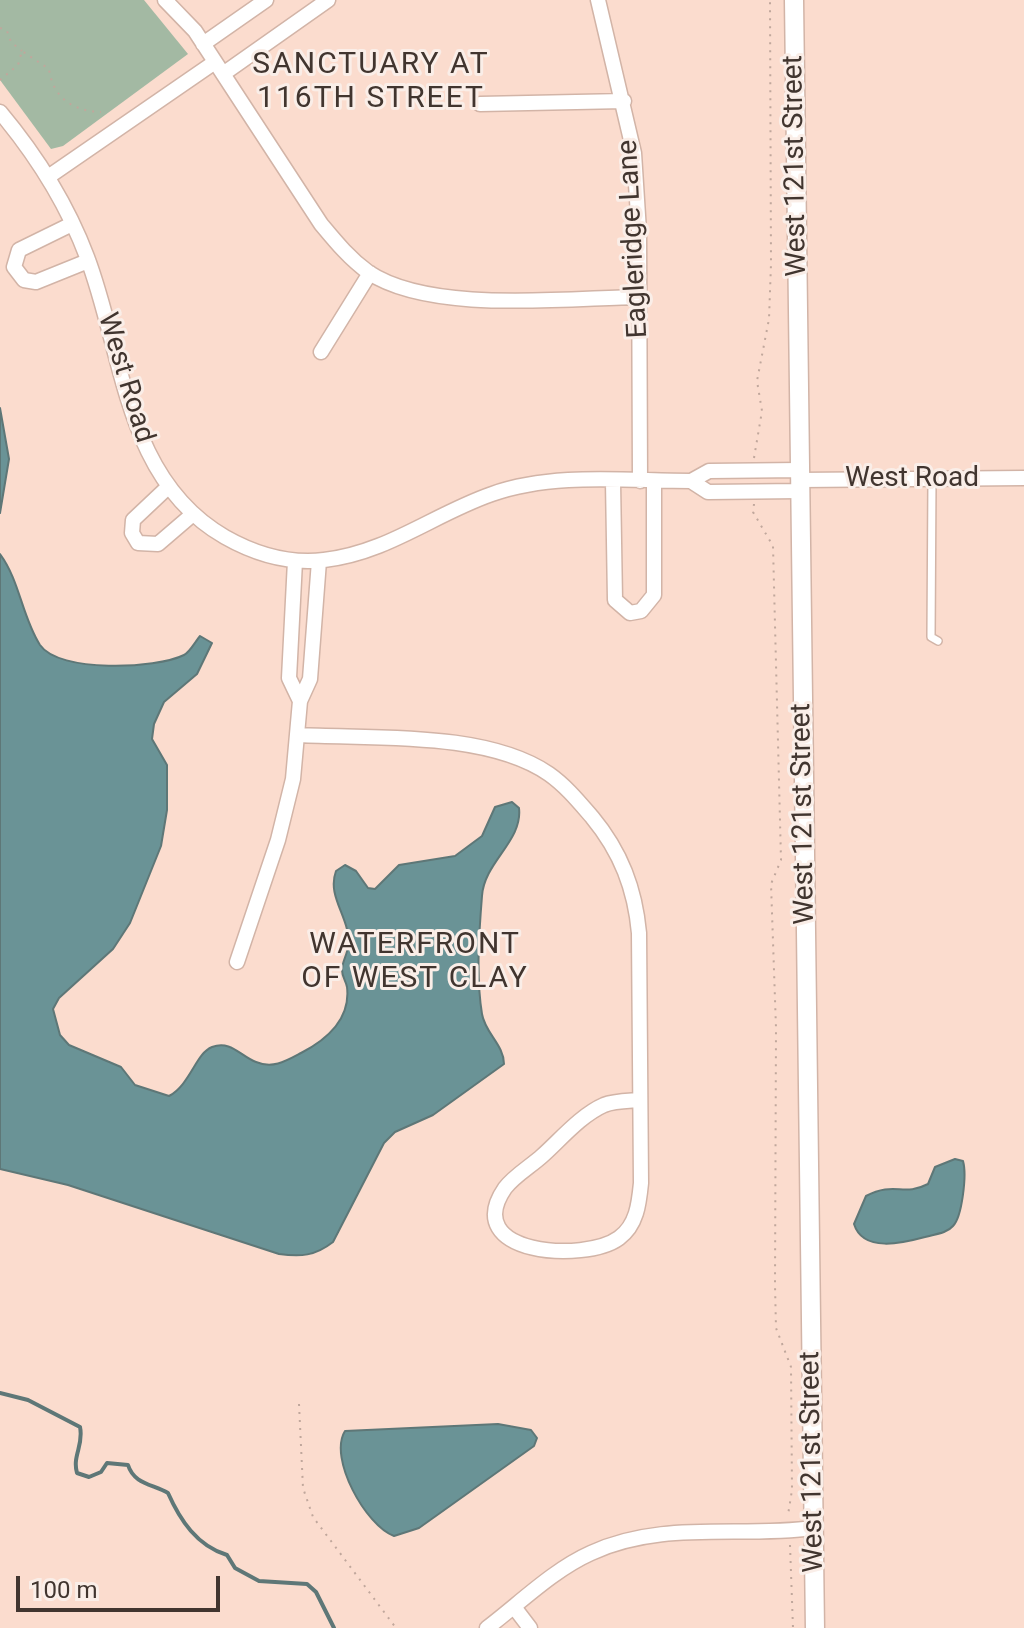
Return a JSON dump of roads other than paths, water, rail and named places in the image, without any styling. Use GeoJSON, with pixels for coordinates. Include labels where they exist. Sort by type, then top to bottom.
{"type":"FeatureCollection","features":[{"type":"Feature","properties":{"kind":"street"},"geometry":{"type":"LineString","coordinates":[[165,0],[203,44],[321,224],[343,252],[370,273],[405,289],[465,298],[640,297]]}},
{"type":"Feature","properties":{"kind":"street"},"geometry":{"type":"LineString","coordinates":[[203,44],[266,0]]}},
{"type":"Feature","properties":{"kind":"street"},"geometry":{"type":"LineString","coordinates":[[48,177],[328,0]]}},
{"type":"Feature","properties":{"kind":"street","name":"Eagleridge Lane"},"geometry":{"type":"LineString","coordinates":[[598,0],[634,153],[654,595],[648,605],[630,613],[615,600],[613,482]]}},
{"type":"Feature","properties":{"kind":"street","name":"West 121st Street"},"geometry":{"type":"LineString","coordinates":[[794,0],[815,1628]]}},
{"type":"Feature","properties":{"kind":"street"},"geometry":{"type":"LineString","coordinates":[[480,104],[624,101]]}},
{"type":"Feature","properties":{"kind":"street","name":"West Road"},"geometry":{"type":"LineString","coordinates":[[0,112],[48,177],[88,261],[138,433],[168,487],[193,514],[239,545],[295,561],[350,557],[393,542],[493,493],[554,482],[691,481],[709,471],[754,470],[800,480],[1024,478]]}},
{"type":"Feature","properties":{"kind":"street"},"geometry":{"type":"LineString","coordinates":[[72,224],[19,250],[14,267],[24,280],[36,282],[88,261]]}},
{"type":"Feature","properties":{"kind":"street"},"geometry":{"type":"LineString","coordinates":[[321,352],[370,273]]}},
{"type":"Feature","properties":{"kind":"street","name":"West Road"},"geometry":{"type":"LineString","coordinates":[[691,481],[708,492],[755,491],[800,480]]}},
{"type":"Feature","properties":{"kind":"street"},"geometry":{"type":"LineString","coordinates":[[168,487],[133,520],[132,533],[138,543],[158,544],[193,514]]}},
{"type":"Feature","properties":{"kind":"street"},"geometry":{"type":"LineString","coordinates":[[295,561],[289,678],[300,701]]}},
{"type":"Feature","properties":{"kind":"street"},"geometry":{"type":"LineString","coordinates":[[237,962],[287,807],[300,735],[300,701],[310,679],[319,561]]}},
{"type":"Feature","properties":{"kind":"street"},"geometry":{"type":"LineString","coordinates":[[300,735],[490,749],[547,773],[583,805],[624,864],[637,910],[640,1100],[639,1205],[632,1223],[620,1238],[603,1246],[535,1250],[504,1235],[498,1225],[497,1213],[507,1185],[604,1105],[640,1100]]}},
{"type":"Feature","properties":{"kind":"street"},"geometry":{"type":"LineString","coordinates":[[487,1628],[588,1554],[637,1537],[661,1533],[814,1528]]}},
{"type":"Feature","properties":{"kind":"street"},"geometry":{"type":"LineString","coordinates":[[514,1607],[530,1628]]}},
{"type":"Feature","properties":{"kind":"lane"},"geometry":{"type":"LineString","coordinates":[[932,479],[931,637],[938,641]]}},
{"type":"Feature","properties":{"kind":"water"},"geometry":{"type":"Polygon","coordinates":[[[0,408],[9,459],[0,513],[0,408]]]}},
{"type":"Feature","properties":{"kind":"water"},"geometry":{"type":"Polygon","coordinates":[[[0,554],[12,576],[34,634],[50,654],[87,664],[131,665],[171,660],[184,655],[200,636],[212,643],[197,674],[164,702],[154,724],[152,739],[167,765],[167,810],[161,846],[130,923],[113,949],[59,998],[53,1009],[60,1035],[69,1045],[121,1067],[135,1085],[169,1096],[182,1085],[206,1050],[219,1045],[268,1065],[285,1061],[319,1042],[341,1019],[347,999],[342,970],[348,937],[334,890],[336,871],[345,865],[356,871],[368,888],[375,889],[399,865],[455,856],[482,836],[495,807],[512,802],[519,808],[515,831],[484,884],[480,925],[482,1014],[501,1051],[504,1064],[433,1115],[395,1132],[384,1143],[333,1242],[314,1253],[279,1254],[68,1185],[0,1169],[0,554]]]}},
{"type":"Feature","properties":{"kind":"water"},"geometry":{"type":"Polygon","coordinates":[[[955,1159],[963,1161],[964,1185],[959,1214],[950,1229],[885,1244],[866,1239],[859,1233],[854,1224],[866,1196],[884,1190],[919,1188],[928,1184],[935,1167],[955,1159]]]}},
{"type":"Feature","properties":{"kind":"water"},"geometry":{"type":"Polygon","coordinates":[[[498,1424],[531,1430],[537,1438],[534,1446],[419,1528],[394,1536],[383,1530],[362,1506],[346,1473],[341,1443],[345,1431],[498,1424]]]}},
{"type":"Feature","properties":{"kind":"waterway"},"geometry":{"type":"LineString","coordinates":[[0,1393],[28,1400],[80,1427],[77,1473],[89,1477],[101,1472],[107,1463],[128,1465],[139,1480],[168,1493],[178,1513],[198,1539],[227,1555],[235,1568],[259,1581],[307,1584],[316,1592],[334,1628]]}},
{"type":"Feature","properties":{"kind":"district","name":"SANCTUARY AT 116TH STREET"},"geometry":{"type":"Point","coordinates":[371,82]}},
{"type":"Feature","properties":{"kind":"district","name":"WATERFRONT OF WEST CLAY"},"geometry":{"type":"Point","coordinates":[415,962]}}]}
